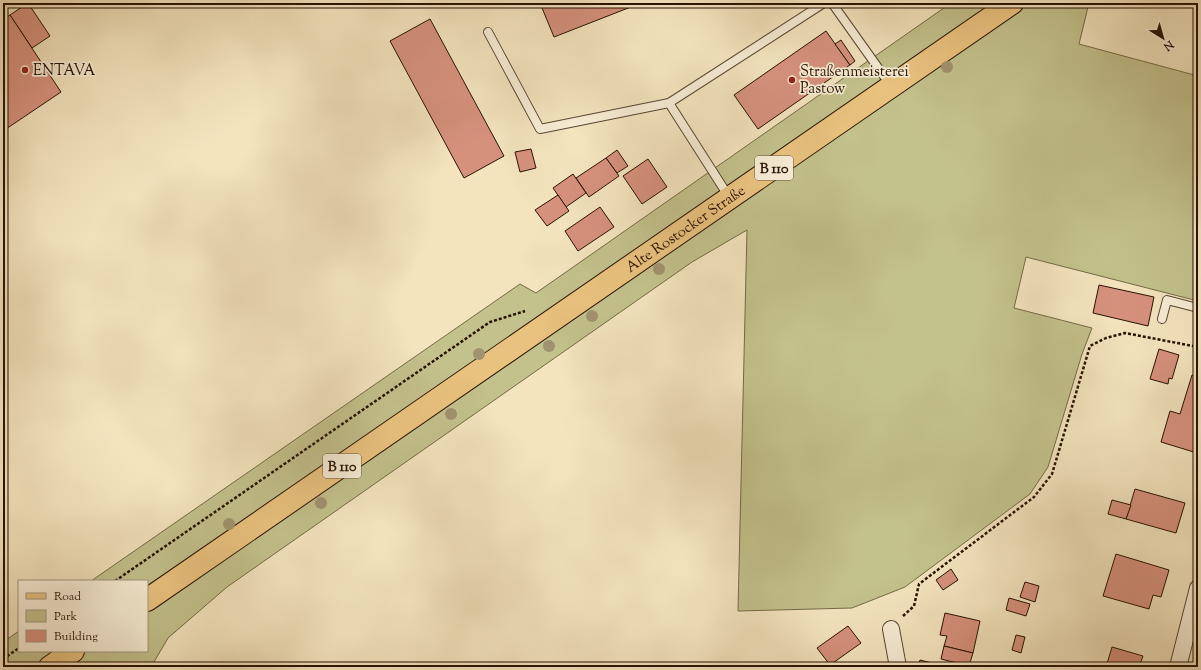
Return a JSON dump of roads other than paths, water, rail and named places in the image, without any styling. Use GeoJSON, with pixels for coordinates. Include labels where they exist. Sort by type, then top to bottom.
{"type":"FeatureCollection","features":[{"type":"Feature","properties":{"kind":"main road","name":"Alte Rostocker Straße"},"geometry":{"type":"LineString","coordinates":[[148,599],[1012,3]]}},
{"type":"Feature","properties":{"kind":"main road"},"geometry":{"type":"LineString","coordinates":[[50,667],[72,652]]}},
{"type":"Feature","properties":{"kind":"street"},"geometry":{"type":"LineString","coordinates":[[1178,667],[1198,588]]}},
{"type":"Feature","properties":{"kind":"street"},"geometry":{"type":"LineString","coordinates":[[891,628],[898,667]]}},
{"type":"Feature","properties":{"kind":"lane"},"geometry":{"type":"LineString","coordinates":[[488,32],[540,129],[669,103],[824,3]]}},
{"type":"Feature","properties":{"kind":"lane"},"geometry":{"type":"LineString","coordinates":[[832,3],[891,87]]}},
{"type":"Feature","properties":{"kind":"lane"},"geometry":{"type":"LineString","coordinates":[[669,103],[730,199]]}},
{"type":"Feature","properties":{"kind":"lane"},"geometry":{"type":"LineString","coordinates":[[1162,319],[1167,300],[1198,308]]}},
{"type":"Feature","properties":{"kind":"place","name":"ENTAVA"},"geometry":{"type":"Point","coordinates":[25,70]}},
{"type":"Feature","properties":{"kind":"place","name":"Straßenmeisterei Pastow"},"geometry":{"type":"Point","coordinates":[792,80]}}]}
